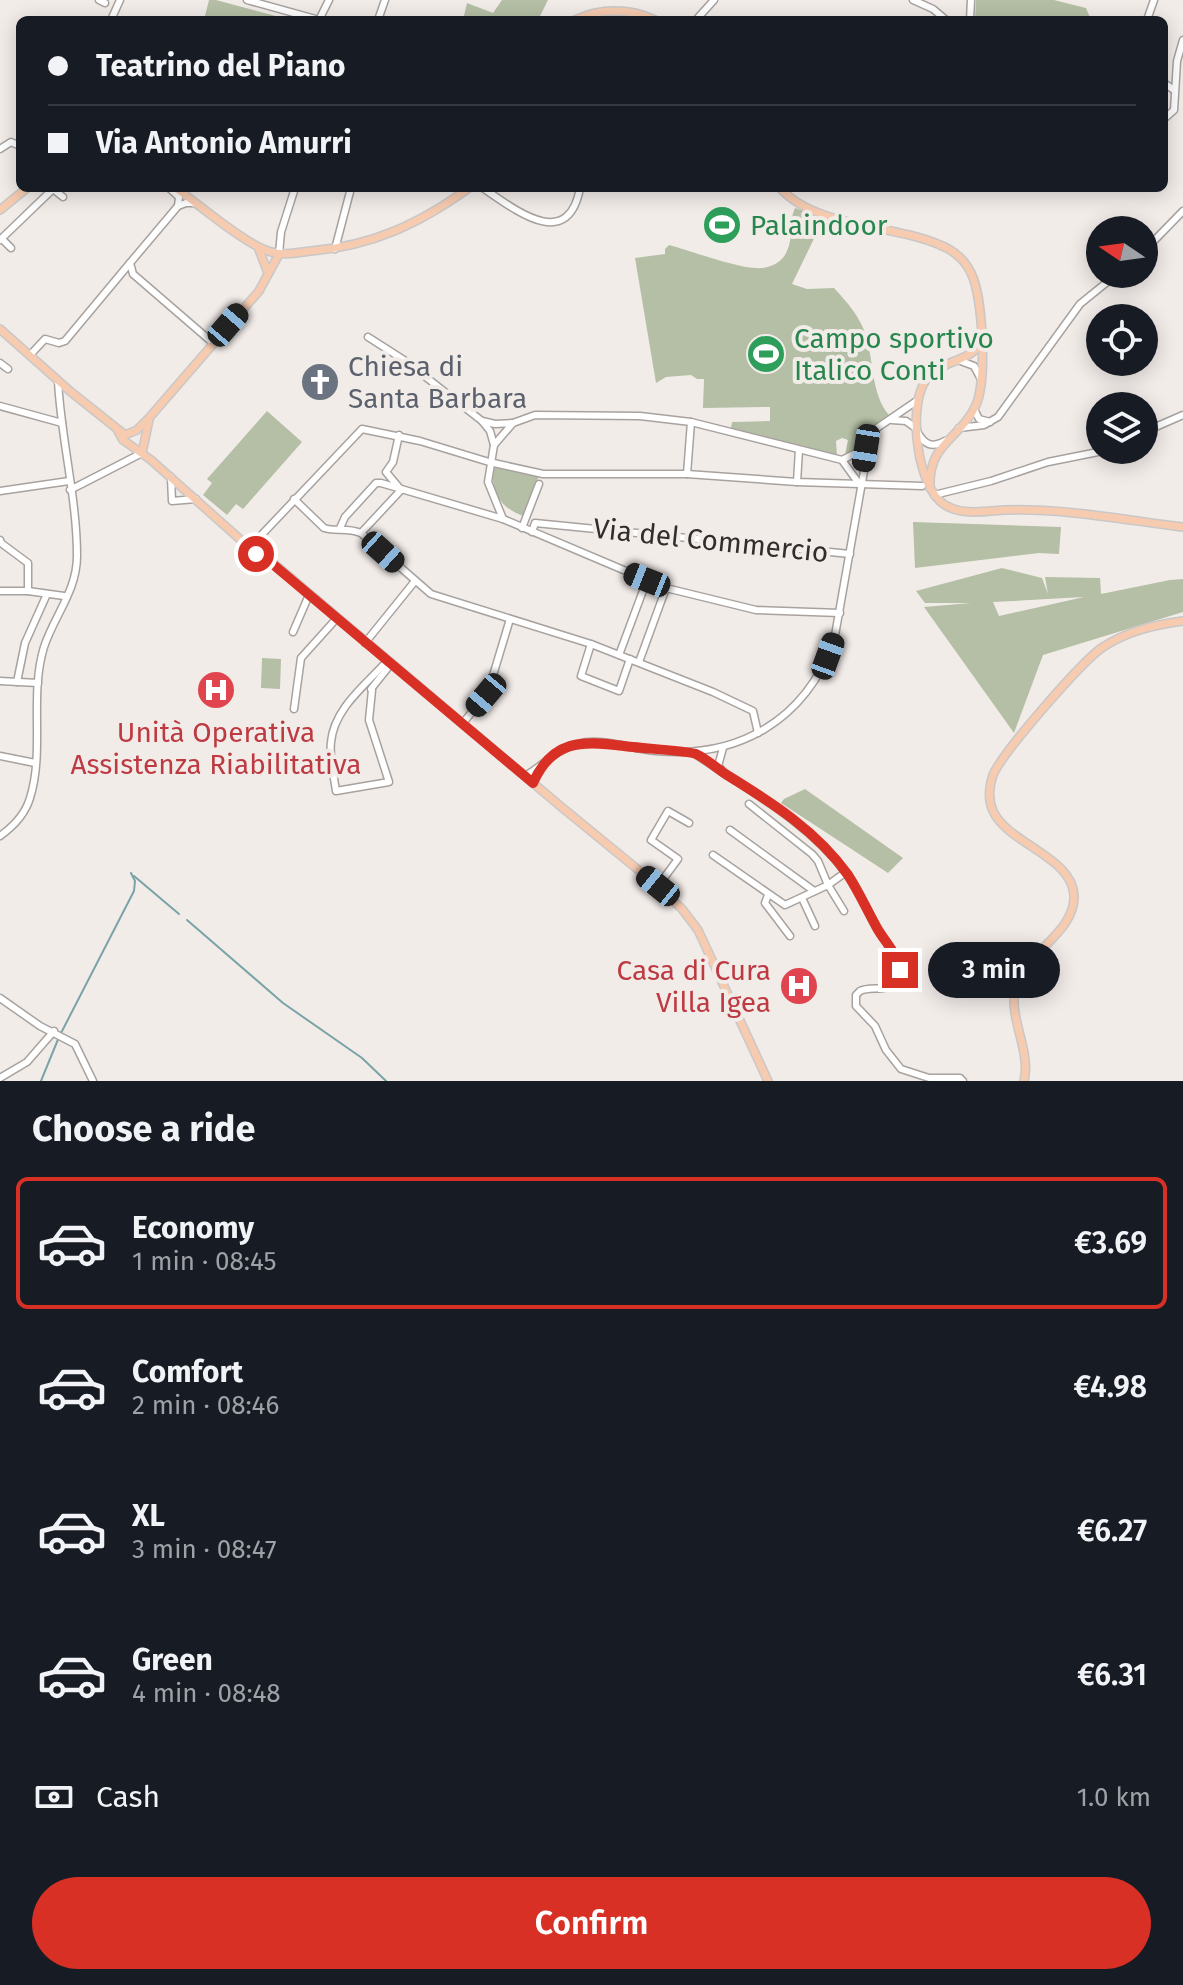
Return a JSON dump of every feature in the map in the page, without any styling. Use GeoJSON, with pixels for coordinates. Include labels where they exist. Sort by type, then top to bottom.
{"type":"FeatureCollection","features":[{"type":"Feature","properties":{"kind":"main road"},"geometry":{"type":"LineString","coordinates":[[586,16],[624,11],[641,16]]}},
{"type":"Feature","properties":{"kind":"main road"},"geometry":{"type":"LineString","coordinates":[[0,210],[22,192]]}},
{"type":"Feature","properties":{"kind":"main road"},"geometry":{"type":"LineString","coordinates":[[182,192],[256,245],[279,254],[357,246],[392,233],[463,192]]}},
{"type":"Feature","properties":{"kind":"main road"},"geometry":{"type":"LineString","coordinates":[[785,192],[804,207],[931,241],[956,254],[972,273],[976,286],[982,383],[974,409],[945,441],[933,460],[929,489]]}},
{"type":"Feature","properties":{"kind":"main road"},"geometry":{"type":"LineString","coordinates":[[256,245],[267,265],[268,275]]}},
{"type":"Feature","properties":{"kind":"main road"},"geometry":{"type":"LineString","coordinates":[[0,329],[125,435],[137,430],[149,418],[259,291],[279,254]]}},
{"type":"Feature","properties":{"kind":"main road"},"geometry":{"type":"LineString","coordinates":[[981,344],[973,353],[936,369],[923,384],[918,400],[922,466],[929,489],[946,506],[962,511],[1015,510],[1183,527]]}},
{"type":"Feature","properties":{"kind":"main road"},"geometry":{"type":"LineString","coordinates":[[142,453],[149,418]]}},
{"type":"Feature","properties":{"kind":"main road"},"geometry":{"type":"LineString","coordinates":[[117,429],[123,440],[171,477],[256,554],[269,561],[682,909],[698,930],[768,1081]]}},
{"type":"Feature","properties":{"kind":"main road"},"geometry":{"type":"LineString","coordinates":[[1024,1081],[1026,1058],[1014,1013],[1017,983],[1026,967],[1067,920],[1074,894],[1066,874],[998,819],[990,803],[993,776],[1008,752],[1092,655],[1127,634],[1150,626],[1183,621]]}},
{"type":"Feature","properties":{"kind":"street"},"geometry":{"type":"LineString","coordinates":[[247,0],[270,3],[307,16]]}},
{"type":"Feature","properties":{"kind":"street"},"geometry":{"type":"LineString","coordinates":[[700,16],[714,0]]}},
{"type":"Feature","properties":{"kind":"street"},"geometry":{"type":"LineString","coordinates":[[913,0],[941,16]]}},
{"type":"Feature","properties":{"kind":"street"},"geometry":{"type":"LineString","coordinates":[[1168,115],[1174,110],[1177,61],[1183,40]]}},
{"type":"Feature","properties":{"kind":"street"},"geometry":{"type":"LineString","coordinates":[[1168,86],[1174,90]]}},
{"type":"Feature","properties":{"kind":"street"},"geometry":{"type":"LineString","coordinates":[[1174,110],[1183,116]]}},
{"type":"Feature","properties":{"kind":"street"},"geometry":{"type":"LineString","coordinates":[[11,248],[1,240],[50,192]]}},
{"type":"Feature","properties":{"kind":"street"},"geometry":{"type":"LineString","coordinates":[[58,192],[63,197]]}},
{"type":"Feature","properties":{"kind":"street"},"geometry":{"type":"LineString","coordinates":[[175,192],[178,194],[178,206]]}},
{"type":"Feature","properties":{"kind":"street"},"geometry":{"type":"LineString","coordinates":[[279,254],[281,232],[294,192]]}},
{"type":"Feature","properties":{"kind":"street"},"geometry":{"type":"LineString","coordinates":[[335,249],[350,192]]}},
{"type":"Feature","properties":{"kind":"street"},"geometry":{"type":"LineString","coordinates":[[489,192],[527,217],[543,223],[567,216],[576,204],[579,192]]}},
{"type":"Feature","properties":{"kind":"street"},"geometry":{"type":"LineString","coordinates":[[30,355],[45,339],[59,343],[65,341],[178,206],[199,204]]}},
{"type":"Feature","properties":{"kind":"street"},"geometry":{"type":"LineString","coordinates":[[1158,237],[1183,211]]}},
{"type":"Feature","properties":{"kind":"street"},"geometry":{"type":"LineString","coordinates":[[130,263],[133,274],[213,343]]}},
{"type":"Feature","properties":{"kind":"street"},"geometry":{"type":"LineString","coordinates":[[959,428],[990,422],[1002,413],[1080,304],[1100,288]]}},
{"type":"Feature","properties":{"kind":"street"},"geometry":{"type":"LineString","coordinates":[[368,337],[404,360],[482,421],[490,431],[494,445]]}},
{"type":"Feature","properties":{"kind":"street"},"geometry":{"type":"LineString","coordinates":[[958,360],[974,366],[982,383]]}},
{"type":"Feature","properties":{"kind":"street"},"geometry":{"type":"LineString","coordinates":[[0,363],[8,369]]}},
{"type":"Feature","properties":{"kind":"street"},"geometry":{"type":"LineString","coordinates":[[0,836],[21,817],[29,802],[35,763],[38,683],[45,643],[68,598],[76,566],[58,381]]}},
{"type":"Feature","properties":{"kind":"street"},"geometry":{"type":"LineString","coordinates":[[503,519],[489,488],[489,462],[501,434],[525,417],[552,414],[640,416],[691,422],[842,460],[856,453],[877,428],[918,400]]}},
{"type":"Feature","properties":{"kind":"street"},"geometry":{"type":"LineString","coordinates":[[0,406],[62,423]]}},
{"type":"Feature","properties":{"kind":"street"},"geometry":{"type":"LineString","coordinates":[[974,409],[979,419],[990,422]]}},
{"type":"Feature","properties":{"kind":"street"},"geometry":{"type":"LineString","coordinates":[[1158,426],[1183,415]]}},
{"type":"Feature","properties":{"kind":"street"},"geometry":{"type":"LineString","coordinates":[[892,420],[906,421],[930,445],[945,441]]}},
{"type":"Feature","properties":{"kind":"street"},"geometry":{"type":"LineString","coordinates":[[482,421],[513,423]]}},
{"type":"Feature","properties":{"kind":"street"},"geometry":{"type":"LineString","coordinates":[[687,474],[691,422]]}},
{"type":"Feature","properties":{"kind":"street"},"geometry":{"type":"LineString","coordinates":[[495,424],[501,434]]}},
{"type":"Feature","properties":{"kind":"street"},"geometry":{"type":"LineString","coordinates":[[250,547],[362,429],[399,435],[489,462],[543,474],[687,474],[929,489],[991,481],[1048,462],[1086,454]]}},
{"type":"Feature","properties":{"kind":"street"},"geometry":{"type":"LineString","coordinates":[[490,431],[501,434]]}},
{"type":"Feature","properties":{"kind":"street"},"geometry":{"type":"LineString","coordinates":[[340,528],[345,517],[393,462],[399,435]]}},
{"type":"Feature","properties":{"kind":"street"},"geometry":{"type":"LineString","coordinates":[[525,776],[562,749],[582,742],[694,753],[723,748],[758,733],[805,695],[828,656],[840,613],[870,437]]}},
{"type":"Feature","properties":{"kind":"street"},"geometry":{"type":"LineString","coordinates":[[797,482],[799,450]]}},
{"type":"Feature","properties":{"kind":"street"},"geometry":{"type":"LineString","coordinates":[[70,490],[142,453]]}},
{"type":"Feature","properties":{"kind":"street"},"geometry":{"type":"LineString","coordinates":[[842,460],[860,485]]}},
{"type":"Feature","properties":{"kind":"street"},"geometry":{"type":"LineString","coordinates":[[848,470],[848,484]]}},
{"type":"Feature","properties":{"kind":"street"},"geometry":{"type":"LineString","coordinates":[[386,472],[401,490]]}},
{"type":"Feature","properties":{"kind":"street"},"geometry":{"type":"LineString","coordinates":[[171,477],[172,501],[196,499]]}},
{"type":"Feature","properties":{"kind":"street"},"geometry":{"type":"LineString","coordinates":[[0,491],[69,481]]}},
{"type":"Feature","properties":{"kind":"street"},"geometry":{"type":"LineString","coordinates":[[376,483],[503,519],[666,588],[756,610],[840,613]]}},
{"type":"Feature","properties":{"kind":"street"},"geometry":{"type":"LineString","coordinates":[[522,528],[539,484]]}},
{"type":"Feature","properties":{"kind":"street"},"geometry":{"type":"LineString","coordinates":[[361,533],[401,490]]}},
{"type":"Feature","properties":{"kind":"street"},"geometry":{"type":"LineString","coordinates":[[294,499],[324,528],[361,533],[431,594],[591,644],[747,707],[753,711],[758,733]]}},
{"type":"Feature","properties":{"kind":"street","name":"Via del Commercio"},"geometry":{"type":"LineString","coordinates":[[532,532],[535,523],[850,554]]}},
{"type":"Feature","properties":{"kind":"street"},"geometry":{"type":"LineString","coordinates":[[0,540],[28,563],[28,591]]}},
{"type":"Feature","properties":{"kind":"street"},"geometry":{"type":"LineString","coordinates":[[619,655],[647,580]]}},
{"type":"Feature","properties":{"kind":"street"},"geometry":{"type":"LineString","coordinates":[[365,643],[415,581]]}},
{"type":"Feature","properties":{"kind":"street"},"geometry":{"type":"LineString","coordinates":[[639,662],[666,588]]}},
{"type":"Feature","properties":{"kind":"street"},"geometry":{"type":"LineString","coordinates":[[0,591],[64,596]]}},
{"type":"Feature","properties":{"kind":"street"},"geometry":{"type":"LineString","coordinates":[[17,682],[25,643],[47,594]]}},
{"type":"Feature","properties":{"kind":"street"},"geometry":{"type":"LineString","coordinates":[[293,632],[309,595]]}},
{"type":"Feature","properties":{"kind":"street"},"geometry":{"type":"LineString","coordinates":[[294,709],[301,658],[337,618]]}},
{"type":"Feature","properties":{"kind":"street"},"geometry":{"type":"LineString","coordinates":[[463,723],[488,692],[510,619]]}},
{"type":"Feature","properties":{"kind":"street"},"geometry":{"type":"LineString","coordinates":[[591,644],[581,676],[619,691],[630,659]]}},
{"type":"Feature","properties":{"kind":"street"},"geometry":{"type":"LineString","coordinates":[[389,662],[372,690],[369,720],[389,782],[336,791],[331,741],[336,722],[350,700],[389,662]]}},
{"type":"Feature","properties":{"kind":"street"},"geometry":{"type":"LineString","coordinates":[[0,681],[38,683]]}},
{"type":"Feature","properties":{"kind":"street"},"geometry":{"type":"LineString","coordinates":[[366,684],[372,690]]}},
{"type":"Feature","properties":{"kind":"street"},"geometry":{"type":"LineString","coordinates":[[719,769],[723,748]]}},
{"type":"Feature","properties":{"kind":"street"},"geometry":{"type":"LineString","coordinates":[[708,751],[719,769]]}},
{"type":"Feature","properties":{"kind":"street"},"geometry":{"type":"LineString","coordinates":[[694,753],[757,792],[793,819],[824,846],[846,872],[883,938],[898,958],[900,974],[892,985],[860,991],[856,995],[856,1006],[875,1026],[886,1050],[901,1069],[918,1076],[956,1080]]}},
{"type":"Feature","properties":{"kind":"street"},"geometry":{"type":"LineString","coordinates":[[0,756],[35,763]]}},
{"type":"Feature","properties":{"kind":"street"},"geometry":{"type":"LineString","coordinates":[[533,783],[540,767]]}},
{"type":"Feature","properties":{"kind":"street"},"geometry":{"type":"LineString","coordinates":[[749,804],[812,854],[844,911]]}},
{"type":"Feature","properties":{"kind":"street"},"geometry":{"type":"LineString","coordinates":[[658,886],[678,859],[651,840],[668,811],[689,823]]}},
{"type":"Feature","properties":{"kind":"street"},"geometry":{"type":"LineString","coordinates":[[730,830],[817,890]]}},
{"type":"Feature","properties":{"kind":"street"},"geometry":{"type":"LineString","coordinates":[[713,855],[785,905],[828,885],[846,872]]}},
{"type":"Feature","properties":{"kind":"street"},"geometry":{"type":"LineString","coordinates":[[771,898],[765,903],[790,936]]}},
{"type":"Feature","properties":{"kind":"street"},"geometry":{"type":"LineString","coordinates":[[802,898],[815,926]]}},
{"type":"Feature","properties":{"kind":"street"},"geometry":{"type":"LineString","coordinates":[[0,998],[79,1048],[93,1081]]}},
{"type":"Feature","properties":{"kind":"street"},"geometry":{"type":"LineString","coordinates":[[0,1078],[27,1062],[59,1034]]}},
{"type":"Feature","properties":{"kind":"green space"},"geometry":{"type":"Polygon","coordinates":[[[209,0],[216,0],[276,16],[205,16],[209,0]]]}},
{"type":"Feature","properties":{"kind":"green space"},"geometry":{"type":"Polygon","coordinates":[[[502,0],[548,0],[540,16],[464,16],[467,3],[493,13],[502,0]]]}},
{"type":"Feature","properties":{"kind":"green space"},"geometry":{"type":"Polygon","coordinates":[[[976,0],[1054,0],[1086,8],[1089,16],[975,16],[976,0]]]}},
{"type":"Feature","properties":{"kind":"green space"},"geometry":{"type":"Polygon","coordinates":[[[795,208],[824,218],[792,284],[807,289],[834,288],[853,310],[864,329],[876,388],[889,415],[873,426],[861,444],[845,455],[848,440],[842,438],[836,441],[837,456],[731,428],[732,422],[770,421],[770,407],[703,408],[704,379],[691,375],[666,377],[656,383],[635,258],[665,254],[669,245],[742,266],[770,266],[780,261],[787,251],[795,208]]]}},
{"type":"Feature","properties":{"kind":"green space"},"geometry":{"type":"Polygon","coordinates":[[[267,411],[302,442],[243,509],[236,504],[227,515],[203,495],[212,483],[207,479],[267,411]]]}},
{"type":"Feature","properties":{"kind":"green space"},"geometry":{"type":"Polygon","coordinates":[[[497,467],[539,476],[523,516],[503,504],[495,492],[493,477],[497,467]]]}},
{"type":"Feature","properties":{"kind":"green space"},"geometry":{"type":"Polygon","coordinates":[[[913,522],[1061,527],[1059,554],[1039,553],[915,568],[913,522]]]}},
{"type":"Feature","properties":{"kind":"green space"},"geometry":{"type":"Polygon","coordinates":[[[1002,568],[1042,578],[1048,594],[1045,577],[1100,578],[1101,594],[1183,579],[1183,612],[1043,655],[1014,733],[924,607],[971,603],[925,603],[916,591],[1002,568]],[[1084,597],[993,602],[999,616],[1084,597]]]}},
{"type":"Feature","properties":{"kind":"green space"},"geometry":{"type":"Polygon","coordinates":[[[262,658],[281,659],[280,689],[261,688],[262,658]]]}},
{"type":"Feature","properties":{"kind":"green space"},"geometry":{"type":"Polygon","coordinates":[[[805,789],[903,858],[888,873],[781,803],[805,789]]]}},
{"type":"Feature","properties":{"kind":"waterway"},"geometry":{"type":"LineString","coordinates":[[41,1081],[59,1037],[134,891],[135,881],[131,873]]}},
{"type":"Feature","properties":{"kind":"waterway"},"geometry":{"type":"LineString","coordinates":[[134,876],[179,914]]}},
{"type":"Feature","properties":{"kind":"waterway"},"geometry":{"type":"LineString","coordinates":[[187,920],[283,1003],[362,1058],[386,1081]]}},
{"type":"Feature","properties":{"kind":"place","name":"Palaindoor"},"geometry":{"type":"Point","coordinates":[722,225]}},
{"type":"Feature","properties":{"kind":"place","name":"Campo sportivo Italico Conti"},"geometry":{"type":"Point","coordinates":[766,354]}},
{"type":"Feature","properties":{"kind":"place","name":"Chiesa di Santa Barbara"},"geometry":{"type":"Point","coordinates":[320,382]}},
{"type":"Feature","properties":{"kind":"place","name":"Unità Operativa Assistenza Riabilitativa"},"geometry":{"type":"Point","coordinates":[216,690]}},
{"type":"Feature","properties":{"kind":"place","name":"Casa di Cura Villa Igea"},"geometry":{"type":"Point","coordinates":[799,986]}},
{"type":"Feature","properties":{"kind":"route"},"geometry":{"type":"LineString","coordinates":[[256,554],[269,561],[533,783],[540,767],[554,754],[574,744],[591,742],[694,753],[757,792],[824,846],[846,872],[883,938],[898,958],[900,970]]}}]}
